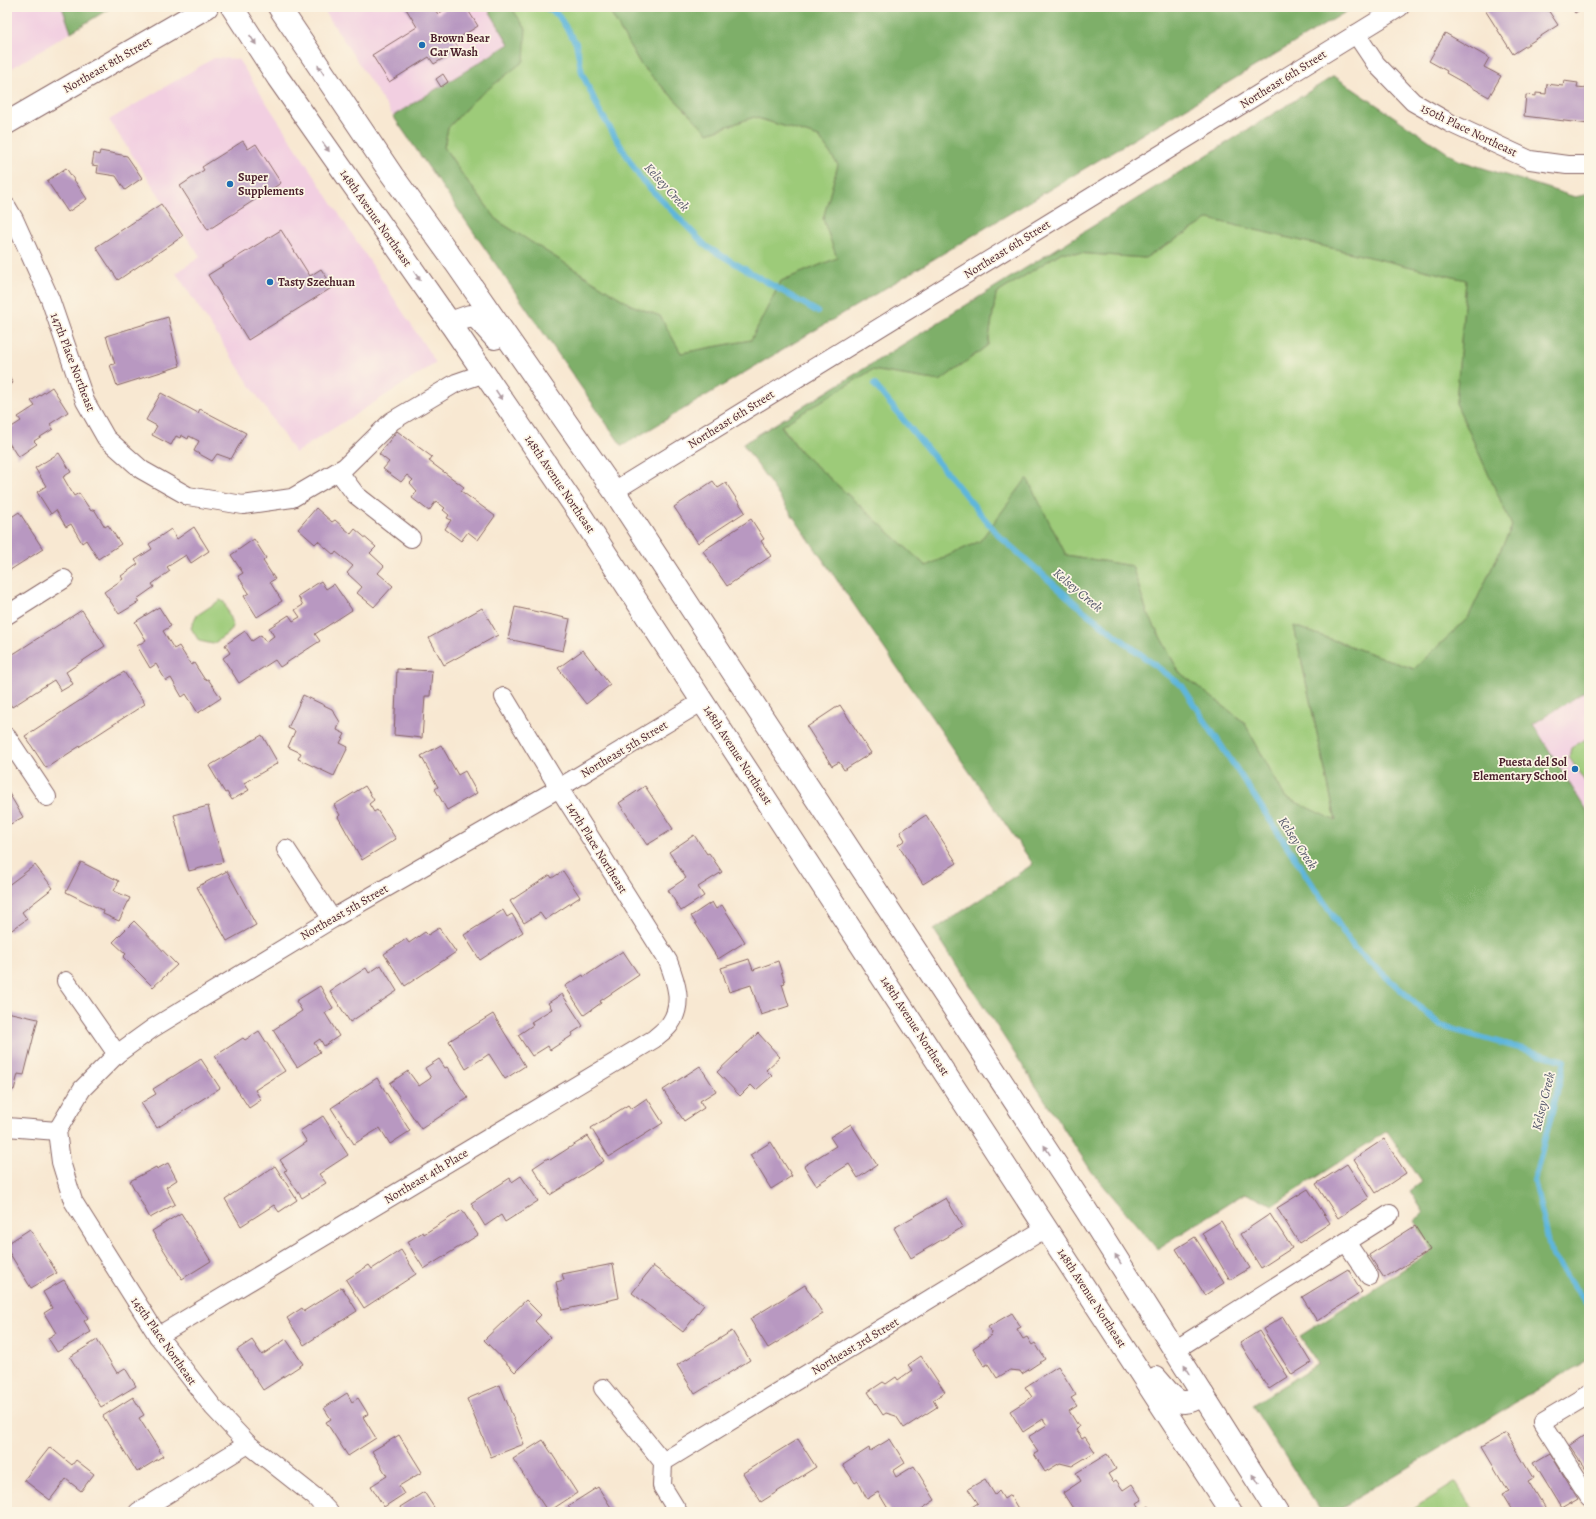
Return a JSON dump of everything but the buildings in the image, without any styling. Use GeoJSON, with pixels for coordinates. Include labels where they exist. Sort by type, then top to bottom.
{"type":"FeatureCollection","features":[{"type":"Feature","properties":{"kind":"main road","name":"Northeast 8th Street"},"geometry":{"type":"LineString","coordinates":[[7,123],[207,7]]}},
{"type":"Feature","properties":{"kind":"main road","name":"148th Avenue Northeast"},"geometry":{"type":"LineString","coordinates":[[232,7],[332,156],[485,373],[703,701],[1231,1512]]}},
{"type":"Feature","properties":{"kind":"main road"},"geometry":{"type":"LineString","coordinates":[[279,7],[392,174],[614,491],[1082,1203],[1277,1512]]}},
{"type":"Feature","properties":{"kind":"main road"},"geometry":{"type":"LineString","coordinates":[[450,323],[470,316],[478,319],[532,374]]}},
{"type":"Feature","properties":{"kind":"main road"},"geometry":{"type":"LineString","coordinates":[[1114,1331],[1173,1397],[1182,1403],[1192,1402],[1203,1395]]}},
{"type":"Feature","properties":{"kind":"street","name":"Northeast 6th Street"},"geometry":{"type":"LineString","coordinates":[[614,491],[1400,7]]}},
{"type":"Feature","properties":{"kind":"street","name":"150th Place Northeast"},"geometry":{"type":"LineString","coordinates":[[1356,34],[1376,64],[1413,102],[1450,123],[1530,160],[1567,166],[1589,165]]}},
{"type":"Feature","properties":{"kind":"street","name":"147th Place Northeast"},"geometry":{"type":"LineString","coordinates":[[7,206],[50,299],[85,401],[106,438],[142,470],[188,496],[243,505],[292,498],[338,471]]}},
{"type":"Feature","properties":{"kind":"street"},"geometry":{"type":"LineString","coordinates":[[411,538],[356,495],[338,471],[345,467],[392,421],[456,383],[485,373]]}},
{"type":"Feature","properties":{"kind":"street"},"geometry":{"type":"LineString","coordinates":[[7,615],[64,579]]}},
{"type":"Feature","properties":{"kind":"street","name":"147th Place Northeast"},"geometry":{"type":"LineString","coordinates":[[504,697],[559,788],[668,961],[677,985],[678,1002]]}},
{"type":"Feature","properties":{"kind":"street","name":"Northeast 5th Street"},"geometry":{"type":"LineString","coordinates":[[57,1131],[82,1089],[117,1054],[153,1028],[332,918],[559,788],[703,701]]}},
{"type":"Feature","properties":{"kind":"street"},"geometry":{"type":"LineString","coordinates":[[7,737],[47,797]]}},
{"type":"Feature","properties":{"kind":"street"},"geometry":{"type":"LineString","coordinates":[[286,849],[332,918]]}},
{"type":"Feature","properties":{"kind":"street"},"geometry":{"type":"LineString","coordinates":[[66,981],[117,1054]]}},
{"type":"Feature","properties":{"kind":"street","name":"Northeast 4th Place"},"geometry":{"type":"LineString","coordinates":[[158,1336],[654,1039],[670,1024],[678,1002]]}},
{"type":"Feature","properties":{"kind":"street"},"geometry":{"type":"LineString","coordinates":[[7,1127],[57,1131]]}},
{"type":"Feature","properties":{"kind":"street","name":"145th Place Northeast"},"geometry":{"type":"LineString","coordinates":[[57,1131],[61,1162],[72,1201],[158,1336],[212,1407],[248,1444],[315,1497],[329,1512]]}},
{"type":"Feature","properties":{"kind":"street"},"geometry":{"type":"LineString","coordinates":[[1175,1350],[1390,1214]]}},
{"type":"Feature","properties":{"kind":"street","name":"Northeast 3rd Street"},"geometry":{"type":"LineString","coordinates":[[663,1462],[1046,1228]]}},
{"type":"Feature","properties":{"kind":"street"},"geometry":{"type":"LineString","coordinates":[[1346,1242],[1369,1276]]}},
{"type":"Feature","properties":{"kind":"street"},"geometry":{"type":"LineString","coordinates":[[603,1388],[663,1462],[662,1486],[678,1512]]}},
{"type":"Feature","properties":{"kind":"street"},"geometry":{"type":"LineString","coordinates":[[1589,1394],[1542,1422],[1589,1496]]}},
{"type":"Feature","properties":{"kind":"street"},"geometry":{"type":"LineString","coordinates":[[138,1512],[248,1444]]}},
{"type":"Feature","properties":{"kind":"shaded area"},"geometry":{"type":"Polygon","coordinates":[[[7,7],[62,7],[71,32],[7,71],[7,7]]]}},
{"type":"Feature","properties":{"kind":"shaded area"},"geometry":{"type":"Polygon","coordinates":[[[322,7],[487,7],[510,43],[393,116],[322,7]]]}},
{"type":"Feature","properties":{"kind":"shaded area"},"geometry":{"type":"Polygon","coordinates":[[[214,58],[238,59],[436,363],[295,453],[176,273],[200,257],[109,120],[214,58]]]}},
{"type":"Feature","properties":{"kind":"shaded area","name":"Puesta del Sol Elementary School"},"geometry":{"type":"Polygon","coordinates":[[[1589,689],[1589,815],[1533,724],[1589,689]]]}},
{"type":"Feature","properties":{"kind":"green space"},"geometry":{"type":"Polygon","coordinates":[[[62,7],[112,7],[71,32],[62,7]]]}},
{"type":"Feature","properties":{"kind":"green space"},"geometry":{"type":"Polygon","coordinates":[[[487,7],[511,7],[526,29],[524,61],[473,101],[448,128],[444,147],[462,174],[498,221],[631,305],[660,316],[681,353],[751,340],[781,281],[837,258],[823,219],[838,165],[819,137],[754,117],[708,133],[641,65],[607,7],[1354,7],[622,446],[393,116],[509,44],[487,7]]]}},
{"type":"Feature","properties":{"kind":"green space"},"geometry":{"type":"Polygon","coordinates":[[[511,7],[607,7],[641,65],[708,133],[754,117],[819,137],[838,165],[823,219],[837,258],[781,281],[751,340],[681,353],[660,316],[631,305],[498,221],[462,174],[444,147],[448,128],[473,101],[526,29],[511,7]]]}},
{"type":"Feature","properties":{"kind":"green space"},"geometry":{"type":"Polygon","coordinates":[[[1334,76],[1458,160],[1575,197],[1589,194],[1589,689],[1533,724],[1589,815],[1589,1358],[1334,1512],[1321,1512],[1252,1405],[1318,1364],[1300,1336],[1433,1250],[1414,1221],[1424,1213],[1410,1191],[1422,1182],[1387,1131],[1273,1205],[1245,1193],[1157,1249],[1092,1172],[934,930],[1033,864],[743,444],[1334,76]],[[1209,219],[1145,258],[1062,252],[996,294],[988,345],[940,381],[872,370],[781,426],[801,452],[926,566],[980,541],[1027,478],[1066,555],[1132,566],[1147,612],[1179,672],[1244,722],[1285,797],[1336,821],[1294,626],[1414,669],[1468,618],[1512,526],[1456,403],[1466,280],[1209,219]]]}},
{"type":"Feature","properties":{"kind":"green space"},"geometry":{"type":"Polygon","coordinates":[[[1209,219],[1466,280],[1456,403],[1512,526],[1468,618],[1414,669],[1294,626],[1336,822],[1285,797],[1244,722],[1179,672],[1147,612],[1132,566],[1066,555],[1027,479],[980,541],[926,566],[801,452],[781,425],[872,370],[940,381],[988,345],[996,294],[1062,252],[1145,258],[1209,219]]]}},
{"type":"Feature","properties":{"kind":"green space"},"geometry":{"type":"Polygon","coordinates":[[[220,600],[224,602],[233,626],[231,631],[213,644],[199,641],[191,628],[196,616],[220,600]]]}},
{"type":"Feature","properties":{"kind":"green space"},"geometry":{"type":"Polygon","coordinates":[[[1589,737],[1589,788],[1569,757],[1571,748],[1589,737]]]}},
{"type":"Feature","properties":{"kind":"green space"},"geometry":{"type":"Polygon","coordinates":[[[1456,1482],[1475,1512],[1409,1512],[1456,1482]]]}},
{"type":"Feature","properties":{"kind":"waterway","name":"Kelsey Creek"},"geometry":{"type":"LineString","coordinates":[[545,7],[558,15],[576,43],[582,73],[599,110],[641,179],[707,247],[818,312]]}},
{"type":"Feature","properties":{"kind":"waterway","name":"Kelsey Creek"},"geometry":{"type":"LineString","coordinates":[[874,384],[998,535],[1084,611],[1182,686],[1354,948],[1441,1026],[1565,1061],[1534,1181],[1552,1256],[1589,1307]]}},
{"type":"Feature","properties":{"kind":"place","name":"Brown Bear Car Wash"},"geometry":{"type":"Point","coordinates":[422,45]}},
{"type":"Feature","properties":{"kind":"place","name":"Super Supplements"},"geometry":{"type":"Point","coordinates":[230,184]}},
{"type":"Feature","properties":{"kind":"place","name":"Tasty Szechuan"},"geometry":{"type":"Point","coordinates":[270,282]}},
{"type":"Feature","properties":{"kind":"place","name":"Puesta del Sol Elementary School"},"geometry":{"type":"Point","coordinates":[1575,769]}}]}
